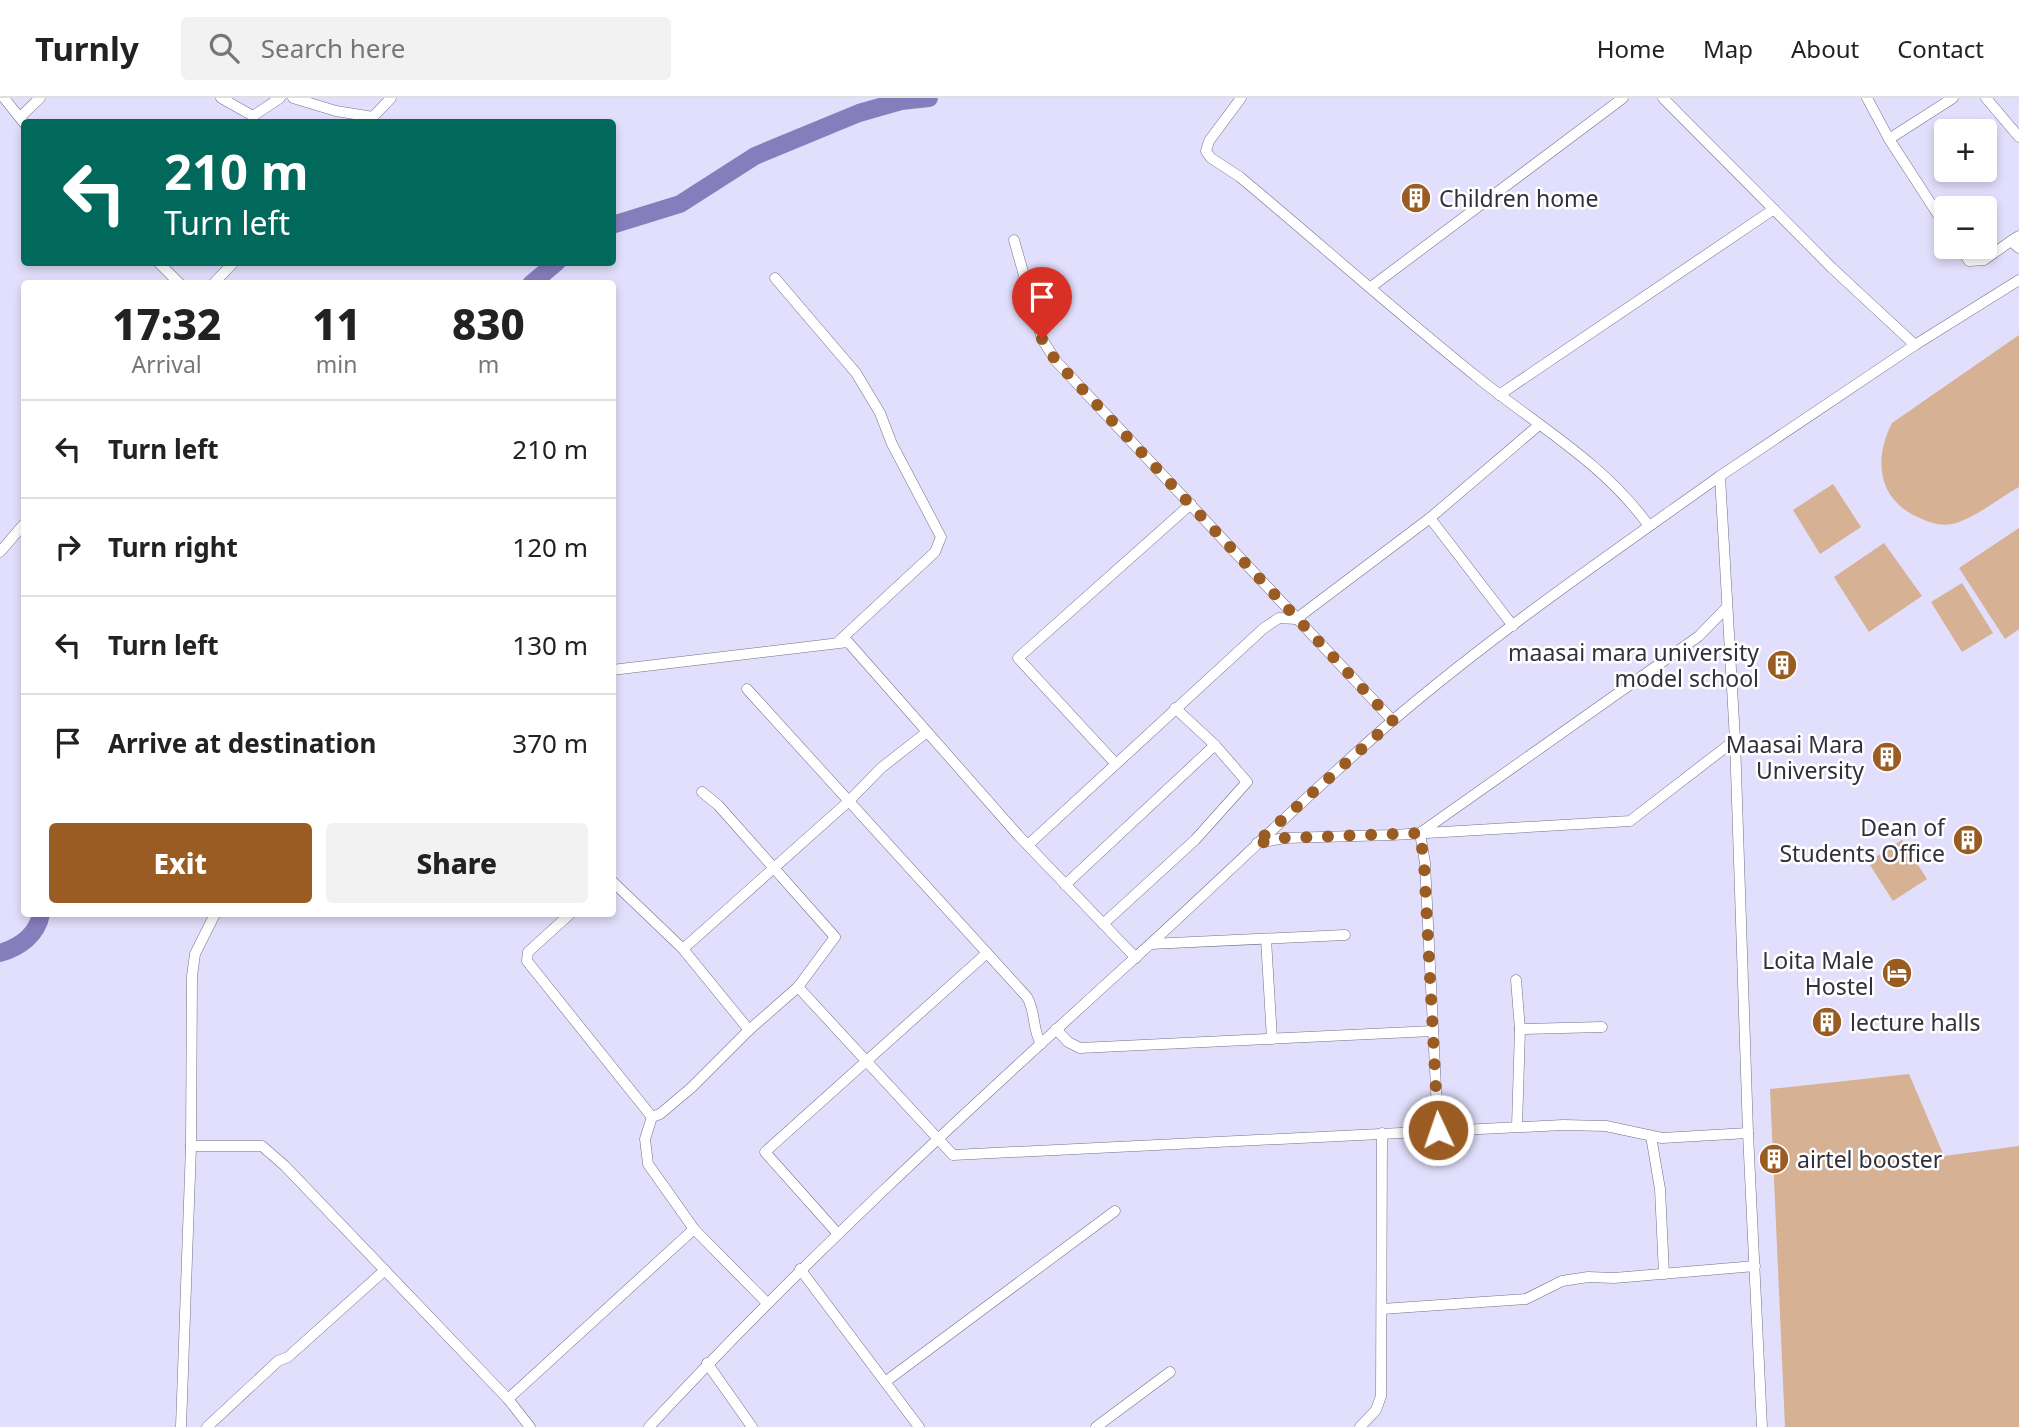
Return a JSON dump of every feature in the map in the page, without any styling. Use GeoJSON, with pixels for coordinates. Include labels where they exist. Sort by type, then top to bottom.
{"type":"FeatureCollection","features":[{"type":"Feature","properties":{"kind":"street"},"geometry":{"type":"LineString","coordinates":[[4,98],[21,119]]}},
{"type":"Feature","properties":{"kind":"street"},"geometry":{"type":"LineString","coordinates":[[23,119],[40,98]]}},
{"type":"Feature","properties":{"kind":"street"},"geometry":{"type":"LineString","coordinates":[[222,98],[253,116],[280,98]]}},
{"type":"Feature","properties":{"kind":"street"},"geometry":{"type":"LineString","coordinates":[[293,98],[366,119]]}},
{"type":"Feature","properties":{"kind":"street"},"geometry":{"type":"LineString","coordinates":[[371,119],[391,98]]}},
{"type":"Feature","properties":{"kind":"street"},"geometry":{"type":"LineString","coordinates":[[1241,98],[1209,141],[1208,154],[1240,177],[1499,395],[1601,471],[1628,497],[1650,526]]}},
{"type":"Feature","properties":{"kind":"street"},"geometry":{"type":"LineString","coordinates":[[1371,287],[1623,98]]}},
{"type":"Feature","properties":{"kind":"street"},"geometry":{"type":"LineString","coordinates":[[1663,98],[1915,345]]}},
{"type":"Feature","properties":{"kind":"street"},"geometry":{"type":"LineString","coordinates":[[1867,98],[1889,139],[1934,208]]}},
{"type":"Feature","properties":{"kind":"street"},"geometry":{"type":"LineString","coordinates":[[1889,139],[1953,98]]}},
{"type":"Feature","properties":{"kind":"street"},"geometry":{"type":"LineString","coordinates":[[1986,98],[2019,137]]}},
{"type":"Feature","properties":{"kind":"street"},"geometry":{"type":"LineString","coordinates":[[1499,395],[1774,209]]}},
{"type":"Feature","properties":{"kind":"street"},"geometry":{"type":"LineString","coordinates":[[1014,240],[1046,349],[1393,721]]}},
{"type":"Feature","properties":{"kind":"street"},"geometry":{"type":"LineString","coordinates":[[1997,253],[2016,242]]}},
{"type":"Feature","properties":{"kind":"street"},"geometry":{"type":"LineString","coordinates":[[1968,259],[1986,259]]}},
{"type":"Feature","properties":{"kind":"street"},"geometry":{"type":"LineString","coordinates":[[162,266],[176,280]]}},
{"type":"Feature","properties":{"kind":"street"},"geometry":{"type":"LineString","coordinates":[[218,280],[230,266]]}},
{"type":"Feature","properties":{"kind":"street"},"geometry":{"type":"LineString","coordinates":[[775,278],[856,373],[880,413],[892,444],[941,537],[935,552],[839,641]]}},
{"type":"Feature","properties":{"kind":"street"},"geometry":{"type":"LineString","coordinates":[[649,1427],[707,1363],[800,1269],[1255,844],[1393,721],[1575,577],[1915,345],[2019,280]]}},
{"type":"Feature","properties":{"kind":"street"},"geometry":{"type":"LineString","coordinates":[[1028,845],[1272,621],[1296,619],[1430,518],[1539,425]]}},
{"type":"Feature","properties":{"kind":"street"},"geometry":{"type":"LineString","coordinates":[[1720,476],[1735,740],[1748,1133],[1762,1427]]}},
{"type":"Feature","properties":{"kind":"street"},"geometry":{"type":"LineString","coordinates":[[1115,763],[1018,657],[1191,504]]}},
{"type":"Feature","properties":{"kind":"street"},"geometry":{"type":"LineString","coordinates":[[1430,518],[1513,626]]}},
{"type":"Feature","properties":{"kind":"street"},"geometry":{"type":"LineString","coordinates":[[0,552],[21,528]]}},
{"type":"Feature","properties":{"kind":"street"},"geometry":{"type":"LineString","coordinates":[[1420,833],[1699,636],[1727,607]]}},
{"type":"Feature","properties":{"kind":"street"},"geometry":{"type":"LineString","coordinates":[[616,669],[839,641],[852,645],[1028,845],[1136,958]]}},
{"type":"Feature","properties":{"kind":"street"},"geometry":{"type":"LineString","coordinates":[[747,689],[1032,1006],[1033,1025],[1041,1044]]}},
{"type":"Feature","properties":{"kind":"street"},"geometry":{"type":"LineString","coordinates":[[1103,924],[1195,840],[1247,782],[1215,745],[1175,708]]}},
{"type":"Feature","properties":{"kind":"street"},"geometry":{"type":"LineString","coordinates":[[683,949],[849,801],[881,768],[928,732]]}},
{"type":"Feature","properties":{"kind":"street"},"geometry":{"type":"LineString","coordinates":[[1255,844],[1285,838],[1629,821],[1735,740]]}},
{"type":"Feature","properties":{"kind":"street"},"geometry":{"type":"LineString","coordinates":[[1066,885],[1215,745]]}},
{"type":"Feature","properties":{"kind":"street"},"geometry":{"type":"LineString","coordinates":[[652,1117],[660,1114],[691,1088],[749,1030],[798,987],[835,937],[774,866],[702,792]]}},
{"type":"Feature","properties":{"kind":"street"},"geometry":{"type":"LineString","coordinates":[[1420,833],[1438,1130]]}},
{"type":"Feature","properties":{"kind":"street"},"geometry":{"type":"LineString","coordinates":[[616,885],[683,949],[749,1030]]}},
{"type":"Feature","properties":{"kind":"street"},"geometry":{"type":"LineString","coordinates":[[181,1427],[191,1146],[192,976],[195,954],[214,917]]}},
{"type":"Feature","properties":{"kind":"street"},"geometry":{"type":"LineString","coordinates":[[567,917],[528,952],[527,961],[652,1117]]}},
{"type":"Feature","properties":{"kind":"street"},"geometry":{"type":"LineString","coordinates":[[1150,944],[1345,935]]}},
{"type":"Feature","properties":{"kind":"street"},"geometry":{"type":"LineString","coordinates":[[1266,939],[1272,1039]]}},
{"type":"Feature","properties":{"kind":"street"},"geometry":{"type":"LineString","coordinates":[[838,1234],[765,1152],[987,953]]}},
{"type":"Feature","properties":{"kind":"street"},"geometry":{"type":"LineString","coordinates":[[1516,980],[1520,1029],[1517,1126]]}},
{"type":"Feature","properties":{"kind":"street"},"geometry":{"type":"LineString","coordinates":[[798,987],[938,1141],[949,1152],[960,1155],[1517,1126],[1606,1126],[1651,1136],[1748,1133]]}},
{"type":"Feature","properties":{"kind":"street"},"geometry":{"type":"LineString","coordinates":[[1520,1029],[1602,1027]]}},
{"type":"Feature","properties":{"kind":"street"},"geometry":{"type":"LineString","coordinates":[[1056,1029],[1068,1042],[1080,1048],[1433,1031]]}},
{"type":"Feature","properties":{"kind":"street"},"geometry":{"type":"LineString","coordinates":[[652,1117],[645,1139],[648,1164],[694,1229],[766,1302]]}},
{"type":"Feature","properties":{"kind":"street"},"geometry":{"type":"LineString","coordinates":[[1360,1427],[1377,1410],[1381,1396],[1382,1133]]}},
{"type":"Feature","properties":{"kind":"street"},"geometry":{"type":"LineString","coordinates":[[1651,1136],[1660,1189],[1664,1274]]}},
{"type":"Feature","properties":{"kind":"street"},"geometry":{"type":"LineString","coordinates":[[191,1146],[262,1146],[285,1166],[385,1270],[508,1399],[530,1427]]}},
{"type":"Feature","properties":{"kind":"street"},"geometry":{"type":"LineString","coordinates":[[885,1382],[1115,1211]]}},
{"type":"Feature","properties":{"kind":"street"},"geometry":{"type":"LineString","coordinates":[[508,1399],[694,1229]]}},
{"type":"Feature","properties":{"kind":"street"},"geometry":{"type":"LineString","coordinates":[[1382,1309],[1526,1298],[1562,1281],[1755,1266]]}},
{"type":"Feature","properties":{"kind":"street"},"geometry":{"type":"LineString","coordinates":[[800,1269],[919,1427]]}},
{"type":"Feature","properties":{"kind":"street"},"geometry":{"type":"LineString","coordinates":[[207,1427],[278,1361],[288,1357],[385,1270]]}},
{"type":"Feature","properties":{"kind":"street"},"geometry":{"type":"LineString","coordinates":[[707,1363],[752,1427]]}},
{"type":"Feature","properties":{"kind":"street"},"geometry":{"type":"LineString","coordinates":[[1096,1427],[1170,1372]]}},
{"type":"Feature","properties":{"kind":"shaded area"},"geometry":{"type":"Polygon","coordinates":[[[2019,335],[2019,487],[1978,513],[1952,524],[1932,523],[1906,511],[1895,501],[1883,478],[1882,451],[1892,423],[2019,335]]]}},
{"type":"Feature","properties":{"kind":"shaded area"},"geometry":{"type":"Polygon","coordinates":[[[1833,484],[1861,527],[1820,554],[1793,510],[1833,484]]]}},
{"type":"Feature","properties":{"kind":"shaded area"},"geometry":{"type":"Polygon","coordinates":[[[2019,528],[2019,629],[2005,639],[1959,568],[2019,528]]]}},
{"type":"Feature","properties":{"kind":"shaded area"},"geometry":{"type":"Polygon","coordinates":[[[1884,543],[1922,596],[1869,632],[1834,577],[1884,543]]]}},
{"type":"Feature","properties":{"kind":"shaded area"},"geometry":{"type":"Polygon","coordinates":[[[1962,583],[1993,633],[1962,652],[1931,602],[1962,583]]]}},
{"type":"Feature","properties":{"kind":"shaded area"},"geometry":{"type":"Polygon","coordinates":[[[1902,840],[1927,879],[1893,901],[1868,862],[1902,840]]]}},
{"type":"Feature","properties":{"kind":"shaded area"},"geometry":{"type":"Polygon","coordinates":[[[1909,1074],[1944,1156],[2019,1146],[2019,1427],[1785,1427],[1770,1089],[1909,1074]]]}},
{"type":"Feature","properties":{"kind":"waterway"},"geometry":{"type":"LineString","coordinates":[[616,224],[680,204],[755,156],[859,113],[901,101],[929,98]]}},
{"type":"Feature","properties":{"kind":"waterway"},"geometry":{"type":"LineString","coordinates":[[536,280],[552,266]]}},
{"type":"Feature","properties":{"kind":"waterway"},"geometry":{"type":"LineString","coordinates":[[0,953],[27,939],[40,917]]}},
{"type":"Feature","properties":{"kind":"place","name":"Children home"},"geometry":{"type":"Point","coordinates":[1416,198]}},
{"type":"Feature","properties":{"kind":"place","name":"maasai mara university model school"},"geometry":{"type":"Point","coordinates":[1782,665]}},
{"type":"Feature","properties":{"kind":"place","name":"Maasai Mara University"},"geometry":{"type":"Point","coordinates":[1887,757]}},
{"type":"Feature","properties":{"kind":"place","name":"Dean of Students Office"},"geometry":{"type":"Point","coordinates":[1968,840]}},
{"type":"Feature","properties":{"kind":"place","name":"Loita Male Hostel"},"geometry":{"type":"Point","coordinates":[1897,973]}},
{"type":"Feature","properties":{"kind":"place","name":"lecture halls"},"geometry":{"type":"Point","coordinates":[1827,1022]}},
{"type":"Feature","properties":{"kind":"place","name":"airtel booster"},"geometry":{"type":"Point","coordinates":[1774,1159]}},
{"type":"Feature","properties":{"kind":"route"},"geometry":{"type":"LineString","coordinates":[[1042,339],[1056,361],[1148,456],[1393,721],[1255,844],[1285,838],[1420,833],[1424,863],[1438,1130]]}}]}
